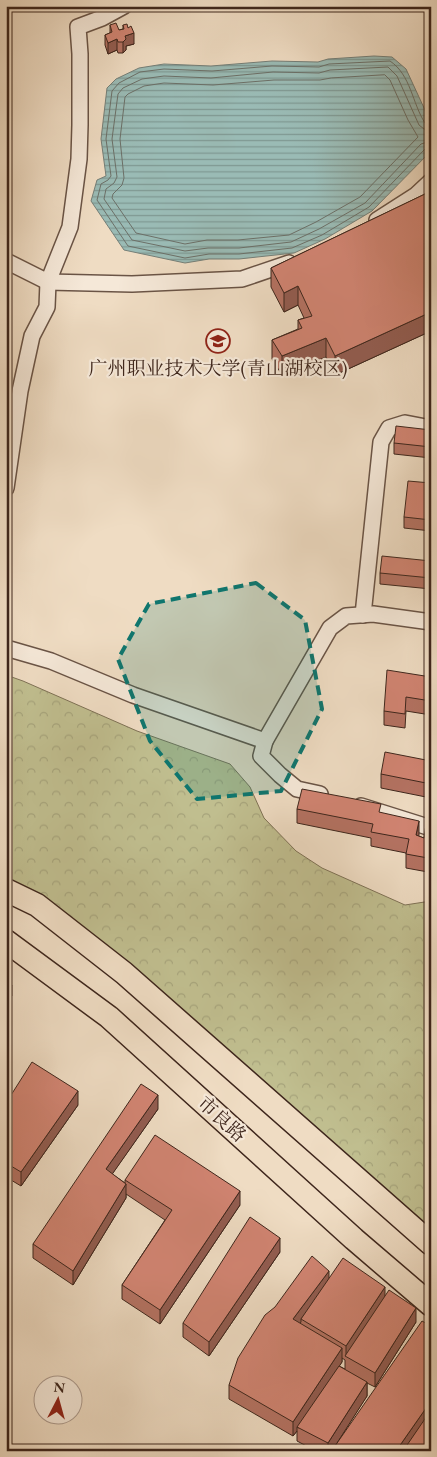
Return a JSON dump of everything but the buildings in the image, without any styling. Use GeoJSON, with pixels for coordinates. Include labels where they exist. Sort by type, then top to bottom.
{"type":"FeatureCollection","features":[{"type":"Feature","properties":{"kind":"highway"},"geometry":{"type":"LineString","coordinates":[[6,890],[36,905],[124,973],[431,1244]]}},
{"type":"Feature","properties":{"kind":"highway","name":"市良路"},"geometry":{"type":"LineString","coordinates":[[6,941],[109,1017],[354,1240],[431,1305]]}},
{"type":"Feature","properties":{"kind":"street"},"geometry":{"type":"LineString","coordinates":[[6,488],[25,367],[32,336],[47,307],[48,282],[70,227],[79,159],[80,83],[78,27],[102,18],[124,6]]}},
{"type":"Feature","properties":{"kind":"street"},"geometry":{"type":"LineString","coordinates":[[368,226],[416,195],[431,181]]}},
{"type":"Feature","properties":{"kind":"street"},"geometry":{"type":"LineString","coordinates":[[6,261],[48,282],[132,284],[242,279],[301,258]]}},
{"type":"Feature","properties":{"kind":"street"},"geometry":{"type":"LineString","coordinates":[[363,615],[381,442],[389,428],[404,423],[431,428]]}},
{"type":"Feature","properties":{"kind":"street"},"geometry":{"type":"LineString","coordinates":[[431,622],[374,614],[346,616],[330,628],[265,741],[261,756],[297,789],[341,800],[431,828]]}},
{"type":"Feature","properties":{"kind":"street"},"geometry":{"type":"LineString","coordinates":[[6,648],[51,661],[133,695],[265,741]]}},
{"type":"Feature","properties":{"kind":"highlighted area"},"geometry":{"type":"Polygon","coordinates":[[[256,583],[305,620],[322,709],[281,791],[197,799],[150,741],[118,659],[149,604],[256,583]]]}},
{"type":"Feature","properties":{"kind":"green space"},"geometry":{"type":"Polygon","coordinates":[[[6,675],[137,731],[230,764],[250,787],[264,818],[296,851],[322,868],[405,905],[431,901],[431,1238],[6,888],[6,675]]]}},
{"type":"Feature","properties":{"kind":"water"},"geometry":{"type":"Polygon","coordinates":[[[374,56],[392,57],[406,69],[431,123],[430,152],[372,211],[325,239],[294,253],[239,259],[209,259],[185,263],[124,250],[91,201],[97,180],[106,176],[101,139],[107,88],[116,79],[139,68],[164,64],[211,66],[272,61],[318,62],[328,59],[374,56]]]}},
{"type":"Feature","properties":{"kind":"place","name":"广州职业技术大学(青山湖校区)"},"geometry":{"type":"Point","coordinates":[218,341]}}]}
